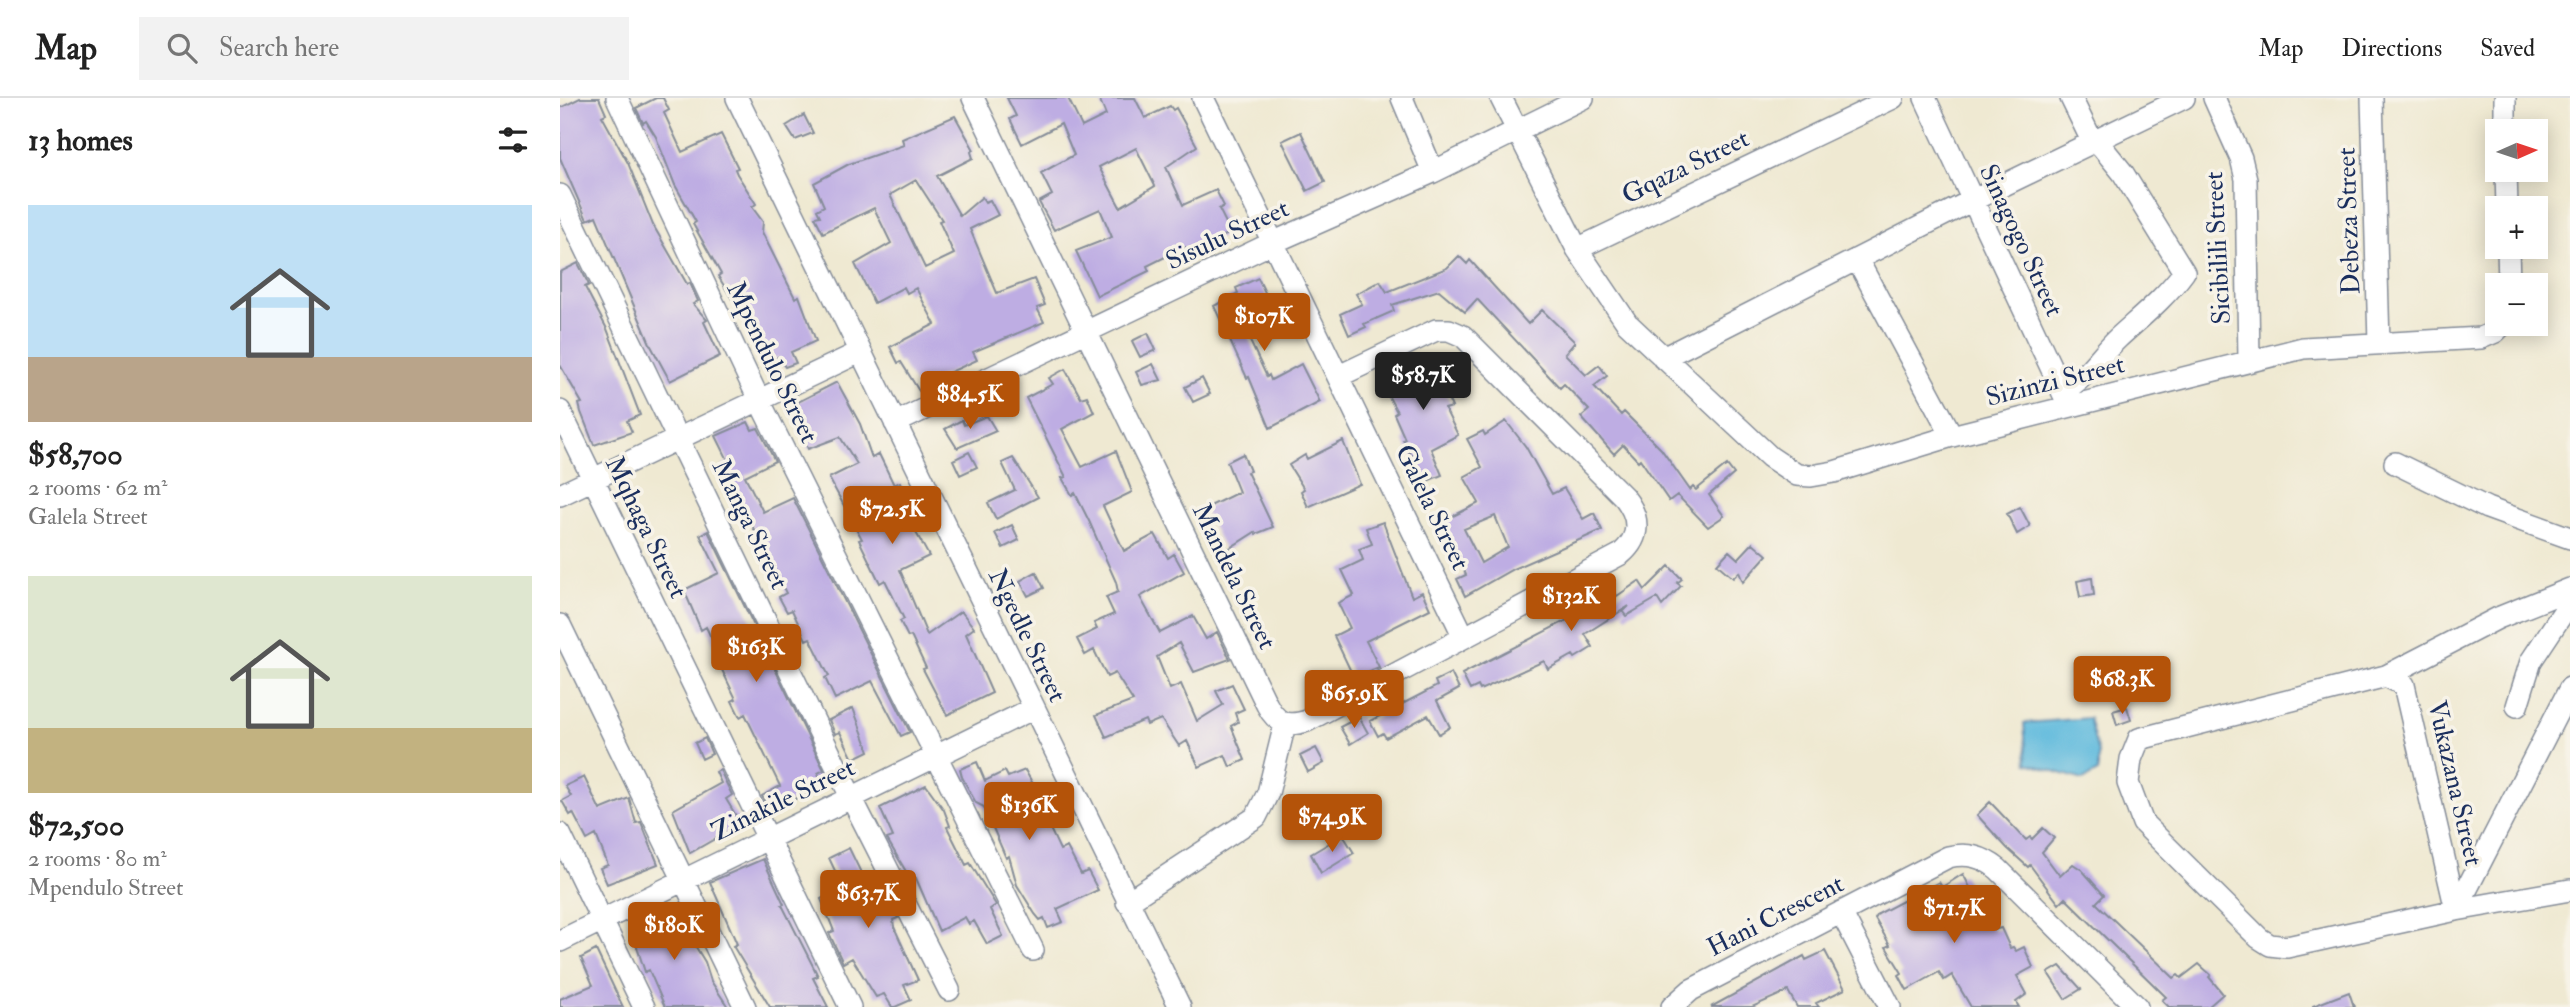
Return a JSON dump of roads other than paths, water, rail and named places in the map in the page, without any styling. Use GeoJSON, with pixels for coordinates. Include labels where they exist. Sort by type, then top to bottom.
{"type":"FeatureCollection","features":[{"type":"Feature","properties":{"kind":"street","name":"Mpendulo Street"},"geometry":{"type":"LineString","coordinates":[[617,98],[760,402],[1032,950]]}},
{"type":"Feature","properties":{"kind":"street","name":"Ngedle Street"},"geometry":{"type":"LineString","coordinates":[[737,98],[1032,709],[1180,1007]]}},
{"type":"Feature","properties":{"kind":"street","name":"Mandela Street"},"geometry":{"type":"LineString","coordinates":[[973,98],[1267,705],[1279,722],[1285,724]]}},
{"type":"Feature","properties":{"kind":"street","name":"Galela Street"},"geometry":{"type":"LineString","coordinates":[[1203,98],[1464,637]]}},
{"type":"Feature","properties":{"kind":"street"},"geometry":{"type":"LineString","coordinates":[[1402,98],[1433,172]]}},
{"type":"Feature","properties":{"kind":"street","name":"Sizinzi Street"},"geometry":{"type":"LineString","coordinates":[[1502,98],[1577,249],[1627,323],[1770,457],[1797,475],[1811,476],[1834,472],[2070,396],[2314,347],[2486,336]]}},
{"type":"Feature","properties":{"kind":"street","name":"Sisulu Street"},"geometry":{"type":"LineString","coordinates":[[895,423],[1272,243],[1433,172],[1583,98]]}},
{"type":"Feature","properties":{"kind":"street","name":"Gqaza Street"},"geometry":{"type":"LineString","coordinates":[[1577,249],[1893,98]]}},
{"type":"Feature","properties":{"kind":"street","name":"Sinagogo Street"},"geometry":{"type":"LineString","coordinates":[[1925,98],[1971,201],[2070,396]]}},
{"type":"Feature","properties":{"kind":"street"},"geometry":{"type":"LineString","coordinates":[[2070,396],[2184,272],[2123,173],[2095,142],[2071,98]]}},
{"type":"Feature","properties":{"kind":"street"},"geometry":{"type":"LineString","coordinates":[[1663,358],[1971,201],[2184,98]]}},
{"type":"Feature","properties":{"kind":"street","name":"Sicibilili Street"},"geometry":{"type":"LineString","coordinates":[[2214,98],[2241,158],[2246,180],[2249,360]]}},
{"type":"Feature","properties":{"kind":"street","name":"Debeza Street"},"geometry":{"type":"LineString","coordinates":[[2372,98],[2379,343]]}},
{"type":"Feature","properties":{"kind":"street"},"geometry":{"type":"LineString","coordinates":[[2505,98],[2505,119]]}},
{"type":"Feature","properties":{"kind":"street","name":"Manga Street"},"geometry":{"type":"LineString","coordinates":[[560,195],[851,797],[949,990]]}},
{"type":"Feature","properties":{"kind":"street"},"geometry":{"type":"LineString","coordinates":[[1857,259],[1952,436]]}},
{"type":"Feature","properties":{"kind":"street"},"geometry":{"type":"LineString","coordinates":[[1127,902],[1256,817],[1268,793],[1285,724],[1307,721],[1620,554],[1628,548],[1636,532],[1632,507],[1456,333],[1442,330],[1427,334],[1339,376]]}},
{"type":"Feature","properties":{"kind":"street"},"geometry":{"type":"LineString","coordinates":[[560,495],[760,402],[860,352]]}},
{"type":"Feature","properties":{"kind":"street","name":"Mqhaga Street"},"geometry":{"type":"LineString","coordinates":[[560,411],[850,1007]]}},
{"type":"Feature","properties":{"kind":"street"},"geometry":{"type":"LineString","coordinates":[[2395,463],[2487,508],[2570,538]]}},
{"type":"Feature","properties":{"kind":"street"},"geometry":{"type":"LineString","coordinates":[[2570,589],[2498,618],[2386,676],[2152,733],[2139,739],[2131,760],[2128,783],[2143,823],[2259,938],[2270,945],[2287,947],[2456,910],[2570,890]]}},
{"type":"Feature","properties":{"kind":"street"},"geometry":{"type":"LineString","coordinates":[[2517,706],[2531,661],[2570,602]]}},
{"type":"Feature","properties":{"kind":"street"},"geometry":{"type":"LineString","coordinates":[[560,625],[745,1007]]}},
{"type":"Feature","properties":{"kind":"street","name":"Vukazana Street"},"geometry":{"type":"LineString","coordinates":[[2386,676],[2404,685],[2456,910]]}},
{"type":"Feature","properties":{"kind":"street"},"geometry":{"type":"LineString","coordinates":[[2456,910],[2570,688]]}},
{"type":"Feature","properties":{"kind":"street","name":"Zinakile Street"},"geometry":{"type":"LineString","coordinates":[[560,941],[1032,709]]}},
{"type":"Feature","properties":{"kind":"street"},"geometry":{"type":"LineString","coordinates":[[560,834],[644,1007]]}},
{"type":"Feature","properties":{"kind":"street","name":"Hani Crescent"},"geometry":{"type":"LineString","coordinates":[[1672,1007],[1690,990],[1948,857],[1959,855],[1982,858],[1998,869],[2137,1007]]}},
{"type":"Feature","properties":{"kind":"street"},"geometry":{"type":"LineString","coordinates":[[1841,912],[1890,1007]]}},
{"type":"Feature","properties":{"kind":"water"},"geometry":{"type":"Polygon","coordinates":[[[2089,718],[2098,754],[2098,772],[2083,780],[2027,763],[2024,723],[2089,718]]]}}]}
